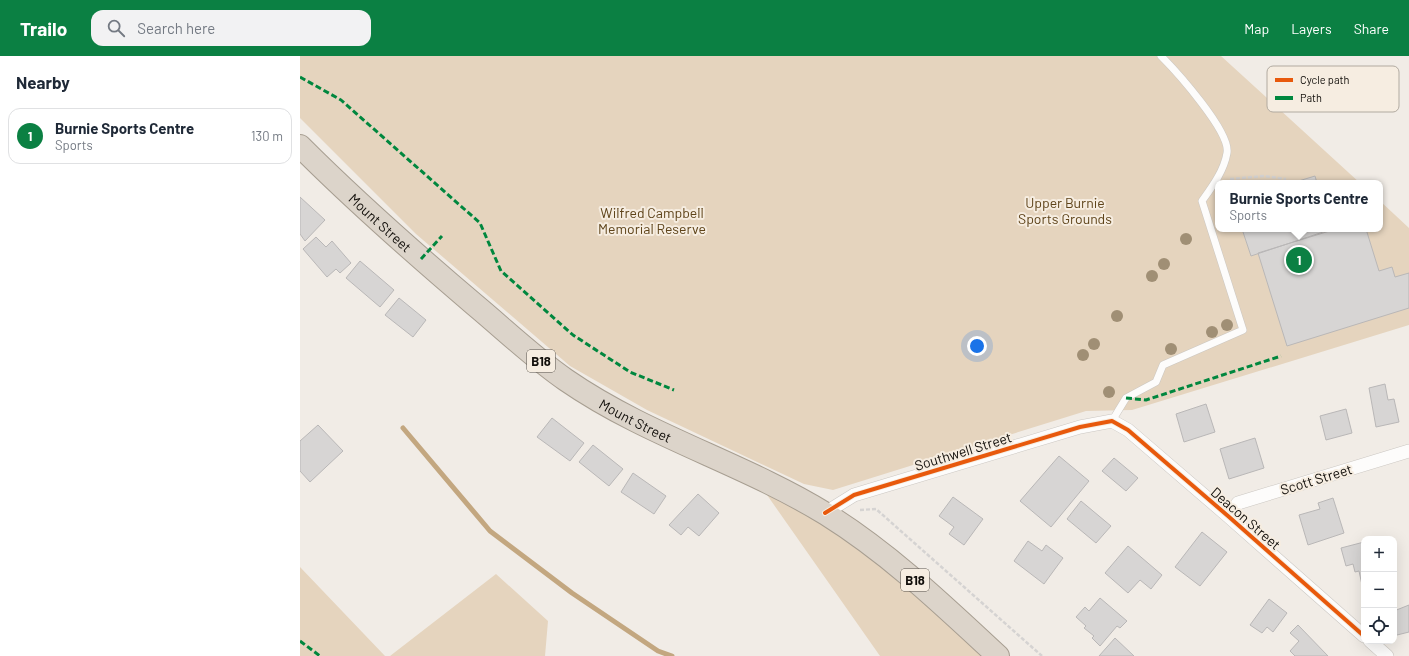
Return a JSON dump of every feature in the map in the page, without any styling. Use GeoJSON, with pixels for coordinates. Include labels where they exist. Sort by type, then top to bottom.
{"type":"FeatureCollection","features":[{"type":"Feature","properties":{"kind":"highway","name":"Mount Street"},"geometry":{"type":"LineString","coordinates":[[300,146],[348,194],[415,254],[565,380],[610,407],[691,448],[753,475],[825,513],[877,548],[926,590],[998,656]]}},
{"type":"Feature","properties":{"kind":"street","name":"Southwell Street"},"geometry":{"type":"LineString","coordinates":[[825,513],[854,495],[1080,427],[1112,420]]}},
{"type":"Feature","properties":{"kind":"street","name":"Deacon Street"},"geometry":{"type":"LineString","coordinates":[[1112,420],[1128,430],[1361,633]]}},
{"type":"Feature","properties":{"kind":"street","name":"Scott Street"},"geometry":{"type":"LineString","coordinates":[[1228,516],[1238,503],[1409,451]]}},
{"type":"Feature","properties":{"kind":"street"},"geometry":{"type":"LineString","coordinates":[[1373,644],[1387,656]]}},
{"type":"Feature","properties":{"kind":"lane"},"geometry":{"type":"LineString","coordinates":[[1161,56],[1176,71],[1199,100],[1224,137],[1228,152],[1222,169],[1216,180]]}},
{"type":"Feature","properties":{"kind":"lane"},"geometry":{"type":"LineString","coordinates":[[1112,420],[1126,398],[1156,382],[1163,365],[1243,330],[1202,201],[1214,183]]}},
{"type":"Feature","properties":{"kind":"path"},"geometry":{"type":"LineString","coordinates":[[1225,180],[1232,178],[1264,176],[1286,179]]}},
{"type":"Feature","properties":{"kind":"path"},"geometry":{"type":"LineString","coordinates":[[854,511],[876,509],[1042,656]]}},
{"type":"Feature","properties":{"kind":"green space"},"geometry":{"type":"Polygon","coordinates":[[[300,56],[1221,56],[1267,98],[1267,112],[1282,112],[1357,180],[1215,180],[1215,232],[1383,232],[1383,204],[1409,228],[1409,325],[1132,410],[1086,411],[833,490],[804,484],[647,410],[570,366],[416,234],[300,118],[300,56]]]}},
{"type":"Feature","properties":{"kind":"green space"},"geometry":{"type":"Polygon","coordinates":[[[753,475],[825,513],[998,656],[880,656],[753,475]]]}},
{"type":"Feature","properties":{"kind":"green space"},"geometry":{"type":"Polygon","coordinates":[[[300,567],[385,656],[300,656],[300,567]]]}},
{"type":"Feature","properties":{"kind":"green space"},"geometry":{"type":"Polygon","coordinates":[[[496,574],[548,621],[545,656],[390,656],[496,574]]]}},
{"type":"Feature","properties":{"kind":"building"},"geometry":{"type":"Polygon","coordinates":[[[1315,176],[1316,180],[1302,180],[1315,176]]]}},
{"type":"Feature","properties":{"kind":"building"},"geometry":{"type":"Polygon","coordinates":[[[300,197],[325,220],[305,241],[300,234],[300,197]]]}},
{"type":"Feature","properties":{"kind":"building"},"geometry":{"type":"Polygon","coordinates":[[[1243,232],[1323,232],[1251,256],[1243,232]]]}},
{"type":"Feature","properties":{"kind":"building"},"geometry":{"type":"Polygon","coordinates":[[[1326,232],[1367,232],[1379,271],[1392,267],[1395,277],[1409,273],[1409,308],[1287,346],[1258,253],[1326,232]]]}},
{"type":"Feature","properties":{"kind":"building"},"geometry":{"type":"Polygon","coordinates":[[[316,237],[326,247],[332,241],[351,263],[340,273],[336,269],[327,277],[303,249],[316,237]]]}},
{"type":"Feature","properties":{"kind":"building"},"geometry":{"type":"Polygon","coordinates":[[[360,261],[394,290],[380,307],[346,278],[360,261]]]}},
{"type":"Feature","properties":{"kind":"building"},"geometry":{"type":"Polygon","coordinates":[[[399,298],[426,320],[413,337],[385,315],[399,298]]]}},
{"type":"Feature","properties":{"kind":"building"},"geometry":{"type":"Polygon","coordinates":[[[1385,384],[1388,400],[1394,399],[1399,422],[1376,427],[1369,388],[1385,384]]]}},
{"type":"Feature","properties":{"kind":"building"},"geometry":{"type":"Polygon","coordinates":[[[1206,404],[1215,432],[1184,442],[1176,414],[1206,404]]]}},
{"type":"Feature","properties":{"kind":"building"},"geometry":{"type":"Polygon","coordinates":[[[1346,409],[1352,433],[1326,440],[1320,416],[1346,409]]]}},
{"type":"Feature","properties":{"kind":"building"},"geometry":{"type":"Polygon","coordinates":[[[552,418],[584,443],[570,461],[537,437],[552,418]]]}},
{"type":"Feature","properties":{"kind":"building"},"geometry":{"type":"Polygon","coordinates":[[[318,425],[343,451],[310,482],[300,471],[300,441],[318,425]]]}},
{"type":"Feature","properties":{"kind":"building"},"geometry":{"type":"Polygon","coordinates":[[[1255,438],[1264,468],[1229,479],[1220,449],[1255,438]]]}},
{"type":"Feature","properties":{"kind":"building"},"geometry":{"type":"Polygon","coordinates":[[[593,445],[623,469],[609,486],[579,462],[593,445]]]}},
{"type":"Feature","properties":{"kind":"building"},"geometry":{"type":"Polygon","coordinates":[[[1059,456],[1089,481],[1051,527],[1020,501],[1059,456]]]}},
{"type":"Feature","properties":{"kind":"building"},"geometry":{"type":"Polygon","coordinates":[[[1114,458],[1138,478],[1126,491],[1102,471],[1114,458]]]}},
{"type":"Feature","properties":{"kind":"building"},"geometry":{"type":"Polygon","coordinates":[[[633,473],[666,496],[654,514],[621,492],[633,473]]]}},
{"type":"Feature","properties":{"kind":"building"},"geometry":{"type":"Polygon","coordinates":[[[698,494],[719,513],[699,536],[688,527],[681,535],[669,525],[698,494]]]}},
{"type":"Feature","properties":{"kind":"building"},"geometry":{"type":"Polygon","coordinates":[[[953,497],[983,519],[964,545],[949,534],[954,527],[939,516],[953,497]]]}},
{"type":"Feature","properties":{"kind":"building"},"geometry":{"type":"Polygon","coordinates":[[[1333,498],[1344,533],[1308,545],[1299,515],[1320,509],[1318,503],[1333,498]]]}},
{"type":"Feature","properties":{"kind":"building"},"geometry":{"type":"Polygon","coordinates":[[[1081,501],[1111,526],[1096,543],[1067,519],[1081,501]]]}},
{"type":"Feature","properties":{"kind":"building"},"geometry":{"type":"Polygon","coordinates":[[[1202,532],[1227,552],[1200,586],[1175,567],[1202,532]]]}},
{"type":"Feature","properties":{"kind":"building"},"geometry":{"type":"Polygon","coordinates":[[[1028,541],[1042,551],[1046,545],[1063,558],[1044,584],[1014,561],[1028,541]]]}},
{"type":"Feature","properties":{"kind":"building"},"geometry":{"type":"Polygon","coordinates":[[[1361,543],[1361,580],[1359,571],[1355,572],[1353,564],[1346,566],[1341,548],[1361,543]]]}},
{"type":"Feature","properties":{"kind":"building"},"geometry":{"type":"Polygon","coordinates":[[[1128,546],[1162,575],[1151,589],[1140,580],[1128,593],[1105,573],[1128,546]]]}},
{"type":"Feature","properties":{"kind":"building"},"geometry":{"type":"Polygon","coordinates":[[[1100,598],[1127,621],[1120,628],[1117,626],[1100,646],[1092,638],[1094,636],[1084,628],[1086,626],[1076,617],[1085,607],[1089,611],[1100,598]]]}},
{"type":"Feature","properties":{"kind":"building"},"geometry":{"type":"Polygon","coordinates":[[[1269,599],[1287,613],[1273,632],[1267,627],[1262,633],[1250,625],[1269,599]]]}},
{"type":"Feature","properties":{"kind":"building"},"geometry":{"type":"Polygon","coordinates":[[[1409,605],[1409,632],[1397,635],[1397,610],[1409,605]]]}},
{"type":"Feature","properties":{"kind":"building"},"geometry":{"type":"Polygon","coordinates":[[[1298,625],[1328,656],[1295,656],[1290,651],[1299,641],[1290,633],[1298,625]]]}},
{"type":"Feature","properties":{"kind":"building"},"geometry":{"type":"Polygon","coordinates":[[[1115,638],[1134,656],[1099,656],[1115,638]]]}},
{"type":"Feature","properties":{"kind":"waterway"},"geometry":{"type":"LineString","coordinates":[[403,428],[490,531],[572,593],[658,651],[672,656]]}},
{"type":"Feature","properties":{"kind":"marked path"},"geometry":{"type":"LineString","coordinates":[[300,77],[341,100],[480,223],[501,271],[573,335],[630,372],[674,390]]}},
{"type":"Feature","properties":{"kind":"marked path"},"geometry":{"type":"LineString","coordinates":[[421,259],[442,236]]}},
{"type":"Feature","properties":{"kind":"marked path"},"geometry":{"type":"LineString","coordinates":[[1126,398],[1146,400],[1281,356]]}},
{"type":"Feature","properties":{"kind":"marked path"},"geometry":{"type":"LineString","coordinates":[[300,641],[320,656]]}},
{"type":"Feature","properties":{"kind":"cycle path"},"geometry":{"type":"LineString","coordinates":[[825,513],[854,495],[1080,427],[1112,421],[1128,430],[1361,633]]}},
{"type":"Feature","properties":{"kind":"place","name":"Burnie Sports Centre"},"geometry":{"type":"Point","coordinates":[1299,260]}},
{"type":"Feature","properties":{"kind":"park label","name":"Upper Burnie Sports Grounds"},"geometry":{"type":"Point","coordinates":[1065,210]}},
{"type":"Feature","properties":{"kind":"park label","name":"Wilfred Campbell Memorial Reserve"},"geometry":{"type":"Point","coordinates":[652,220]}}]}
